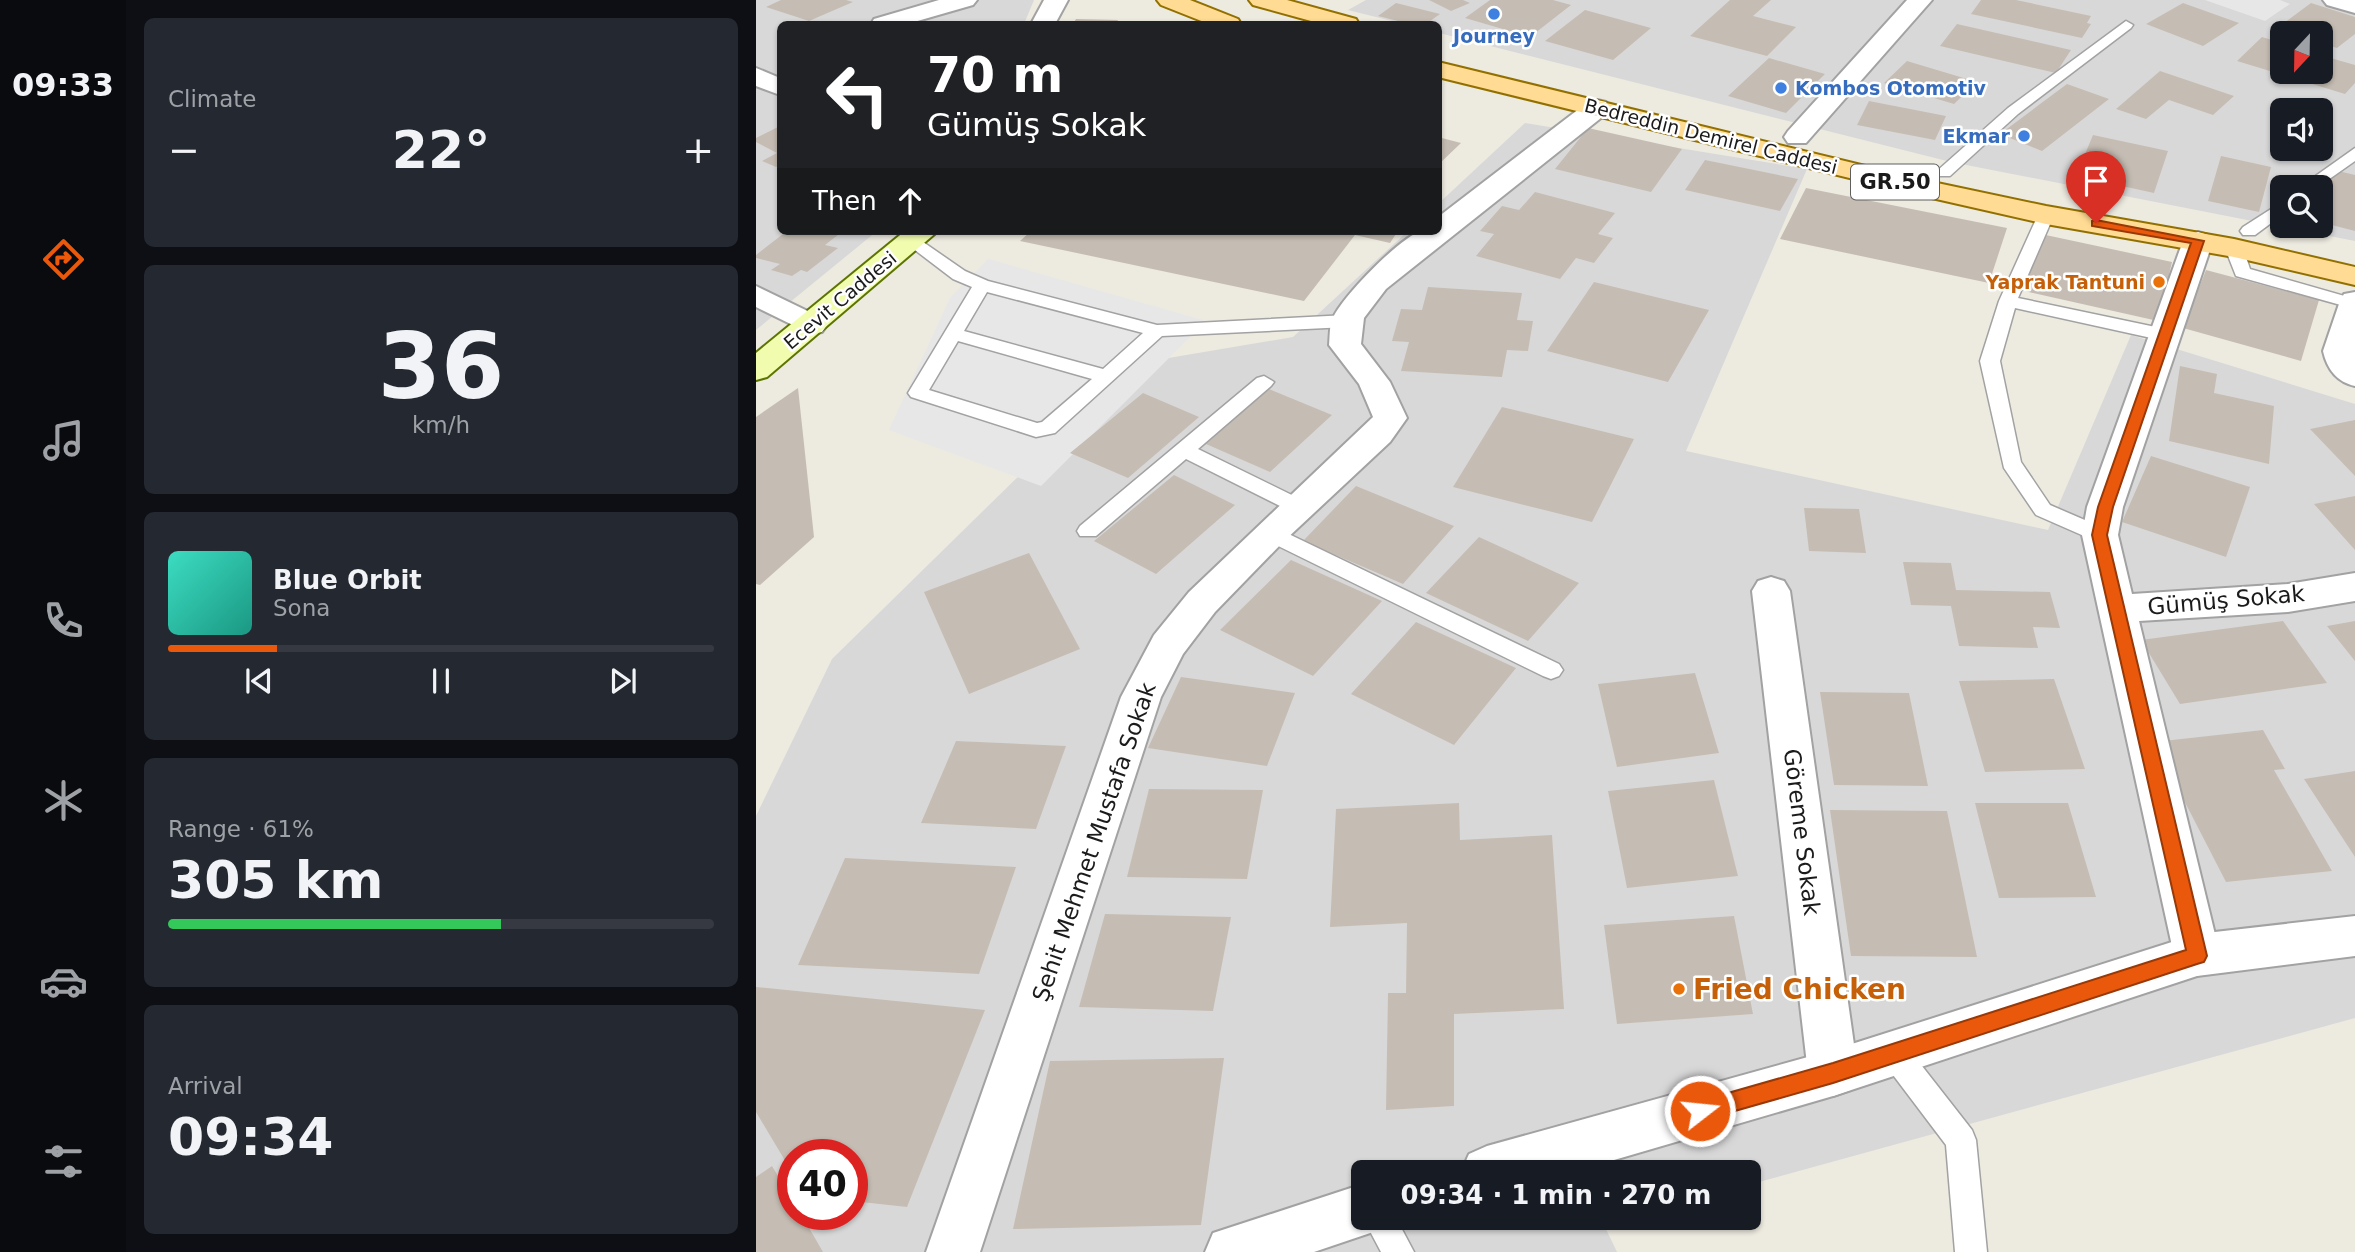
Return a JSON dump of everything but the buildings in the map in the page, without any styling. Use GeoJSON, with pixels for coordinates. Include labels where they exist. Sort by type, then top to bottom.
{"type":"FeatureCollection","features":[{"type":"Feature","properties":{"kind":"main road"},"geometry":{"type":"LineString","coordinates":[[1166,0],[1210,21]]}},
{"type":"Feature","properties":{"kind":"main road"},"geometry":{"type":"LineString","coordinates":[[1166,0],[1178,13],[1176,21]]}},
{"type":"Feature","properties":{"kind":"main road"},"geometry":{"type":"LineString","coordinates":[[1217,21],[1244,0]]}},
{"type":"Feature","properties":{"kind":"main road"},"geometry":{"type":"LineString","coordinates":[[1306,0],[1320,11],[1342,21]]}},
{"type":"Feature","properties":{"kind":"main road"},"geometry":{"type":"LineString","coordinates":[[1248,21],[1275,2],[1339,21]]}},
{"type":"Feature","properties":{"kind":"main road","name":"Bedreddin Demirel Caddesi"},"geometry":{"type":"LineString","coordinates":[[1442,50],[1944,173],[2242,239],[2355,256]]}},
{"type":"Feature","properties":{"kind":"main road","name":"Bedreddin Demirel Caddesi"},"geometry":{"type":"LineString","coordinates":[[1442,70],[1923,188],[2046,215],[2198,241],[2242,239],[2355,294]]}},
{"type":"Feature","properties":{"kind":"main road","name":"Ecevit Caddesi"},"geometry":{"type":"LineString","coordinates":[[756,370],[918,235]]}},
{"type":"Feature","properties":{"kind":"street"},"geometry":{"type":"LineString","coordinates":[[893,21],[965,0]]}},
{"type":"Feature","properties":{"kind":"street"},"geometry":{"type":"LineString","coordinates":[[1045,21],[1056,0]]}},
{"type":"Feature","properties":{"kind":"street"},"geometry":{"type":"LineString","coordinates":[[1797,137],[1920,0]]}},
{"type":"Feature","properties":{"kind":"street"},"geometry":{"type":"LineString","coordinates":[[2335,0],[2355,6]]}},
{"type":"Feature","properties":{"kind":"street"},"geometry":{"type":"LineString","coordinates":[[760,66],[777,84]]}},
{"type":"Feature","properties":{"kind":"street"},"geometry":{"type":"LineString","coordinates":[[1442,228],[1597,108]]}},
{"type":"Feature","properties":{"kind":"street"},"geometry":{"type":"LineString","coordinates":[[1347,321],[1354,307],[1391,270],[1433,235]]}},
{"type":"Feature","properties":{"kind":"street"},"geometry":{"type":"LineString","coordinates":[[2116,609],[2100,535],[2105,507],[2198,241]]}},
{"type":"Feature","properties":{"kind":"street"},"geometry":{"type":"LineString","coordinates":[[2355,294],[2338,347],[2338,358],[2343,368],[2355,376]]}},
{"type":"Feature","properties":{"kind":"street"},"geometry":{"type":"LineString","coordinates":[[756,295],[811,325]]}},
{"type":"Feature","properties":{"kind":"street","name":"Şehit Mehmet Mustafa Sokak"},"geometry":{"type":"LineString","coordinates":[[953,1252],[1141,697],[1176,634],[1202,602],[1270,533],[1378,434],[1390,418],[1374,382],[1345,345],[1347,321]]}},
{"type":"Feature","properties":{"kind":"street","name":"Gümüş Sokak"},"geometry":{"type":"LineString","coordinates":[[2197,956],[2116,609],[2288,598],[2355,587]]}},
{"type":"Feature","properties":{"kind":"street","name":"Göreme Sokak"},"geometry":{"type":"LineString","coordinates":[[1771,592],[1833,1073]]}},
{"type":"Feature","properties":{"kind":"street"},"geometry":{"type":"LineString","coordinates":[[1529,1160],[1833,1073],[2197,956],[2355,936]]}},
{"type":"Feature","properties":{"kind":"street"},"geometry":{"type":"LineString","coordinates":[[1232,1252],[1351,1214]]}},
{"type":"Feature","properties":{"kind":"lane"},"geometry":{"type":"LineString","coordinates":[[1944,173],[2013,111],[2126,25]]}},
{"type":"Feature","properties":{"kind":"lane"},"geometry":{"type":"LineString","coordinates":[[2325,175],[2355,153]]}},
{"type":"Feature","properties":{"kind":"lane"},"geometry":{"type":"LineString","coordinates":[[2046,215],[2008,301],[1990,361],[2011,463],[2043,510],[2100,535]]}},
{"type":"Feature","properties":{"kind":"lane"},"geometry":{"type":"LineString","coordinates":[[2242,239],[2270,217]]}},
{"type":"Feature","properties":{"kind":"lane"},"geometry":{"type":"LineString","coordinates":[[918,235],[959,275],[982,285],[1157,331],[1347,321]]}},
{"type":"Feature","properties":{"kind":"lane"},"geometry":{"type":"LineString","coordinates":[[982,285],[918,393],[1036,430],[1048,428],[1157,331]]}},
{"type":"Feature","properties":{"kind":"lane"},"geometry":{"type":"LineString","coordinates":[[2008,301],[2165,335]]}},
{"type":"Feature","properties":{"kind":"lane"},"geometry":{"type":"LineString","coordinates":[[952,334],[1105,376]]}},
{"type":"Feature","properties":{"kind":"lane"},"geometry":{"type":"LineString","coordinates":[[1088,531],[1264,382]]}},
{"type":"Feature","properties":{"kind":"lane"},"geometry":{"type":"LineString","coordinates":[[1184,450],[1299,507]]}},
{"type":"Feature","properties":{"kind":"lane"},"geometry":{"type":"LineString","coordinates":[[1270,533],[1551,670]]}},
{"type":"Feature","properties":{"kind":"lane"},"geometry":{"type":"LineString","coordinates":[[1894,1053],[1961,1140],[1971,1252]]}},
{"type":"Feature","properties":{"kind":"lane"},"geometry":{"type":"LineString","coordinates":[[1386,1230],[1398,1252]]}},
{"type":"Feature","properties":{"kind":"shaded area"},"geometry":{"type":"Polygon","coordinates":[[[756,0],[1034,0],[1025,21],[777,21],[777,235],[872,235],[756,330],[756,0]]]}},
{"type":"Feature","properties":{"kind":"shaded area"},"geometry":{"type":"Polygon","coordinates":[[[1366,0],[2355,0],[2355,241],[2333,237],[2333,175],[2270,175],[2270,224],[1951,162],[1442,34],[1442,21],[1392,21],[1348,10],[1366,0]]]}},
{"type":"Feature","properties":{"kind":"shaded area"},"geometry":{"type":"Polygon","coordinates":[[[2205,0],[2280,0],[2290,4],[2265,21],[2205,0]]]}},
{"type":"Feature","properties":{"kind":"shaded area"},"geometry":{"type":"Polygon","coordinates":[[[1525,123],[1807,169],[1686,451],[2048,530],[2131,335],[2355,404],[2355,1018],[1761,1181],[1761,1160],[1351,1160],[1351,1230],[1606,1230],[1617,1252],[756,1252],[756,816],[832,659],[1133,364],[1293,337],[1404,235],[1442,235],[1442,200],[1525,123]]]}},
{"type":"Feature","properties":{"kind":"shaded area"},"geometry":{"type":"Polygon","coordinates":[[[988,259],[1206,321],[1041,486],[889,430],[950,298],[988,259]]]}},
{"type":"Feature","properties":{"kind":"place","name":"Journey"},"geometry":{"type":"Point","coordinates":[1494,14]}},
{"type":"Feature","properties":{"kind":"place","name":"Kombos Otomotiv"},"geometry":{"type":"Point","coordinates":[1781,88]}},
{"type":"Feature","properties":{"kind":"place","name":"Ekmar"},"geometry":{"type":"Point","coordinates":[2024,136]}},
{"type":"Feature","properties":{"kind":"place","name":"Yaprak Tantuni"},"geometry":{"type":"Point","coordinates":[2159,282]}},
{"type":"Feature","properties":{"kind":"place","name":"Fried Chicken"},"geometry":{"type":"Point","coordinates":[1679,989]}},
{"type":"Feature","properties":{"kind":"route"},"geometry":{"type":"LineString","coordinates":[[1700,1111],[1833,1073],[2197,956],[2100,535],[2105,507],[2198,241],[2096,223]]}}]}
